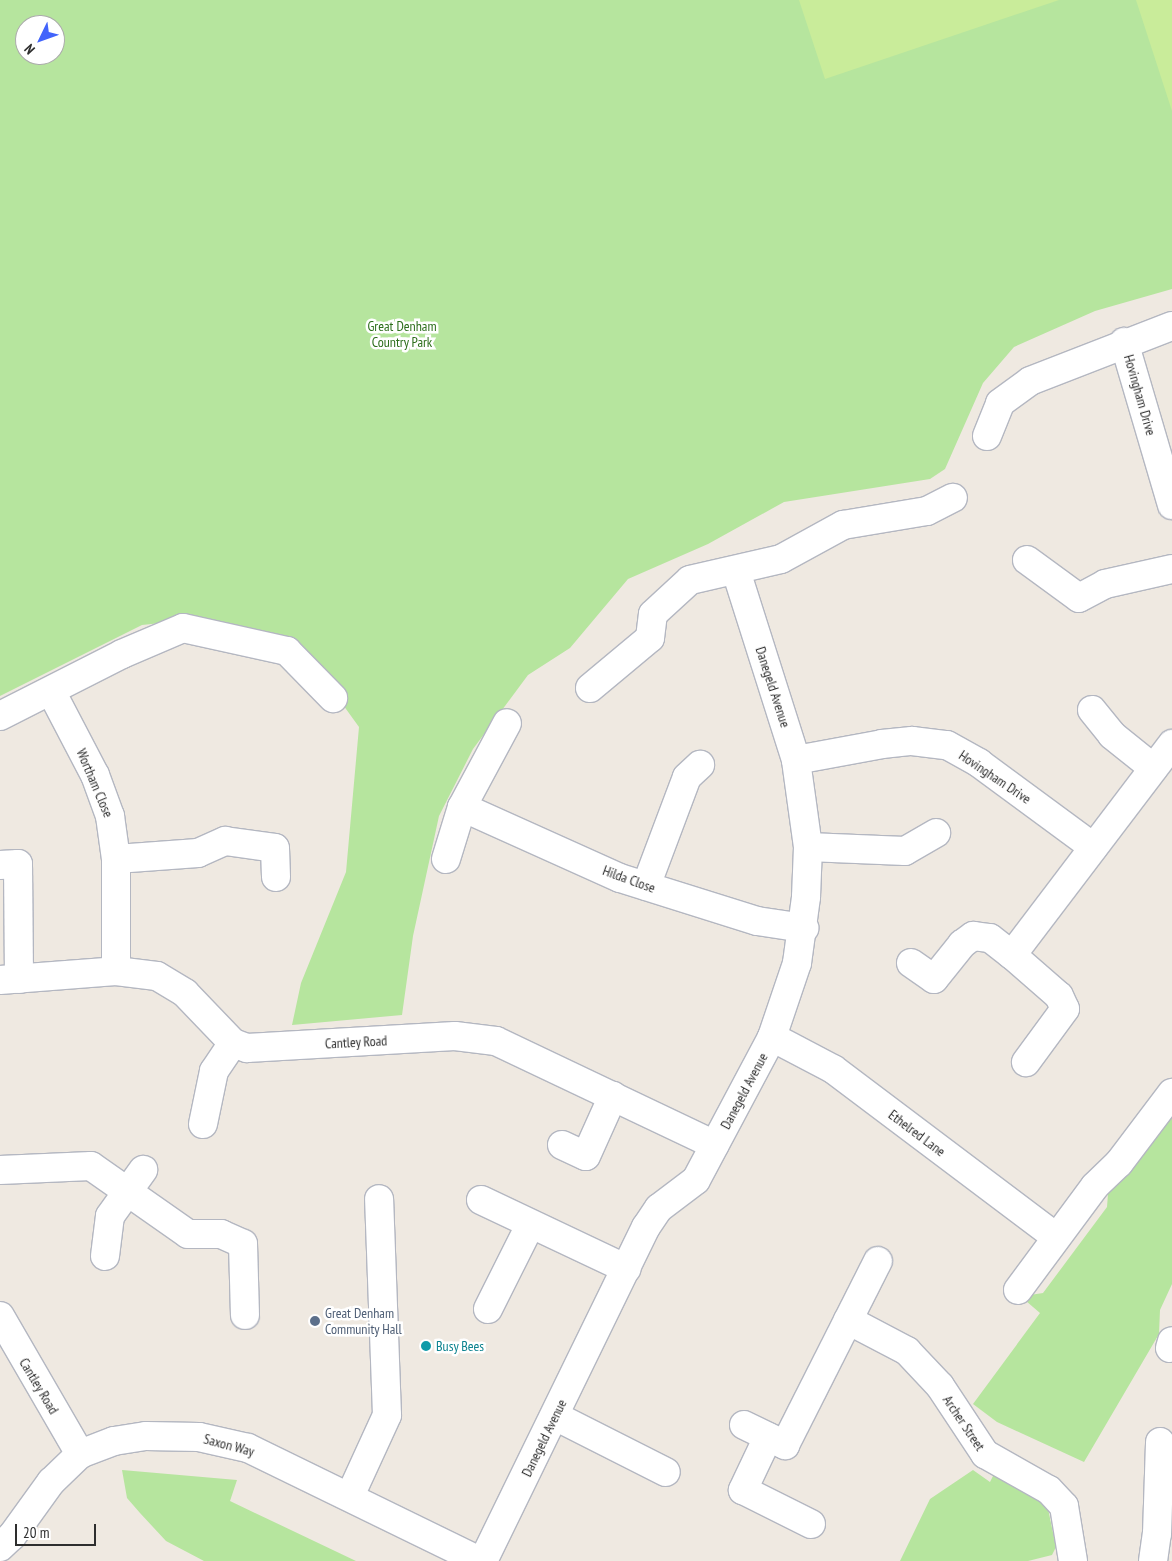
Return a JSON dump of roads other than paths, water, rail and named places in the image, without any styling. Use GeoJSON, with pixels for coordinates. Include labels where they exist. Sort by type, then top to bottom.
{"type":"FeatureCollection","features":[{"type":"Feature","properties":{"kind":"street"},"geometry":{"type":"LineString","coordinates":[[987,436],[1000,403],[1030,381],[1124,342],[1172,326]]}},
{"type":"Feature","properties":{"kind":"street","name":"Hovingham Drive"},"geometry":{"type":"LineString","coordinates":[[1124,342],[1172,505]]}},
{"type":"Feature","properties":{"kind":"street"},"geometry":{"type":"LineString","coordinates":[[590,688],[650,638],[653,614],[690,580],[781,558],[843,525],[927,511],[953,498]]}},
{"type":"Feature","properties":{"kind":"street"},"geometry":{"type":"LineString","coordinates":[[1027,560],[1079,598],[1105,584],[1172,569]]}},
{"type":"Feature","properties":{"kind":"street","name":"Danegeld Avenue"},"geometry":{"type":"LineString","coordinates":[[482,1561],[659,1208],[696,1180],[772,1037],[788,994],[804,928],[808,847],[796,760],[736,570]]}},
{"type":"Feature","properties":{"kind":"street"},"geometry":{"type":"LineString","coordinates":[[0,716],[122,654],[183,628],[287,651],[333,698]]}},
{"type":"Feature","properties":{"kind":"street","name":"Wortham Close"},"geometry":{"type":"LineString","coordinates":[[51,691],[95,775],[110,816],[116,859],[116,971]]}},
{"type":"Feature","properties":{"kind":"street"},"geometry":{"type":"LineString","coordinates":[[1092,710],[1112,735],[1153,768]]}},
{"type":"Feature","properties":{"kind":"street"},"geometry":{"type":"LineString","coordinates":[[446,859],[462,807],[489,754],[508,723]]}},
{"type":"Feature","properties":{"kind":"street","name":"Hovingham Drive"},"geometry":{"type":"LineString","coordinates":[[796,760],[902,742],[947,745],[979,763],[1093,847]]}},
{"type":"Feature","properties":{"kind":"street"},"geometry":{"type":"LineString","coordinates":[[1012,955],[1172,744]]}},
{"type":"Feature","properties":{"kind":"street"},"geometry":{"type":"LineString","coordinates":[[646,886],[687,777],[700,765]]}},
{"type":"Feature","properties":{"kind":"street","name":"Hilda Close"},"geometry":{"type":"LineString","coordinates":[[462,807],[620,878],[758,921],[804,928]]}},
{"type":"Feature","properties":{"kind":"street"},"geometry":{"type":"LineString","coordinates":[[808,847],[905,851],[936,834]]}},
{"type":"Feature","properties":{"kind":"street"},"geometry":{"type":"LineString","coordinates":[[116,859],[198,853],[225,841],[275,848],[276,877]]}},
{"type":"Feature","properties":{"kind":"street"},"geometry":{"type":"LineString","coordinates":[[0,865],[18,864],[10,980],[116,971],[157,976],[186,993],[233,1043],[214,1070],[203,1124]]}},
{"type":"Feature","properties":{"kind":"street"},"geometry":{"type":"LineString","coordinates":[[911,963],[934,980],[962,944],[973,936],[990,938],[1012,955],[1059,996],[1065,1009],[1026,1062]]}},
{"type":"Feature","properties":{"kind":"street","name":"Cantley Road"},"geometry":{"type":"LineString","coordinates":[[233,1043],[247,1048],[455,1036],[496,1041],[715,1145]]}},
{"type":"Feature","properties":{"kind":"street","name":"Ethelred Lane"},"geometry":{"type":"LineString","coordinates":[[772,1037],[833,1069],[1056,1238]]}},
{"type":"Feature","properties":{"kind":"street"},"geometry":{"type":"LineString","coordinates":[[1018,1290],[1095,1186],[1119,1164],[1172,1093]]}},
{"type":"Feature","properties":{"kind":"street"},"geometry":{"type":"LineString","coordinates":[[562,1145],[586,1156],[613,1096]]}},
{"type":"Feature","properties":{"kind":"street"},"geometry":{"type":"LineString","coordinates":[[0,1170],[91,1166],[136,1181],[188,1234],[221,1234],[243,1244],[245,1315]]}},
{"type":"Feature","properties":{"kind":"street"},"geometry":{"type":"LineString","coordinates":[[105,1256],[110,1216],[136,1181]]}},
{"type":"Feature","properties":{"kind":"street"},"geometry":{"type":"LineString","coordinates":[[350,1496],[387,1415],[379,1199]]}},
{"type":"Feature","properties":{"kind":"street"},"geometry":{"type":"LineString","coordinates":[[481,1200],[530,1225],[545,1229],[627,1269]]}},
{"type":"Feature","properties":{"kind":"street"},"geometry":{"type":"LineString","coordinates":[[488,1309],[530,1225]]}},
{"type":"Feature","properties":{"kind":"street"},"geometry":{"type":"LineString","coordinates":[[744,1425],[785,1445],[878,1261]]}},
{"type":"Feature","properties":{"kind":"street","name":"Cantley Road"},"geometry":{"type":"LineString","coordinates":[[0,1316],[10,1360],[80,1454]]}},
{"type":"Feature","properties":{"kind":"street","name":"Archer Street"},"geometry":{"type":"LineString","coordinates":[[848,1320],[907,1351],[940,1386],[985,1454],[1049,1490],[1064,1506],[1073,1561]]}},
{"type":"Feature","properties":{"kind":"street"},"geometry":{"type":"LineString","coordinates":[[555,1416],[666,1472]]}},
{"type":"Feature","properties":{"kind":"street","name":"Saxon Way"},"geometry":{"type":"LineString","coordinates":[[0,1547],[12,1536],[51,1482],[80,1454],[114,1441],[146,1436],[199,1436],[248,1448],[482,1561]]}},
{"type":"Feature","properties":{"kind":"street"},"geometry":{"type":"LineString","coordinates":[[768,1437],[743,1490],[811,1524]]}},
{"type":"Feature","properties":{"kind":"street"},"geometry":{"type":"LineString","coordinates":[[1153,1561],[1160,1442]]}},
{"type":"Feature","properties":{"kind":"place","name":"Great Denham Community Hall"},"geometry":{"type":"Point","coordinates":[315,1321]}},
{"type":"Feature","properties":{"kind":"place","name":"Busy Bees"},"geometry":{"type":"Point","coordinates":[426,1346]}},
{"type":"Feature","properties":{"kind":"park label","name":"Great Denham Country Park"},"geometry":{"type":"Point","coordinates":[402,334]}}]}
